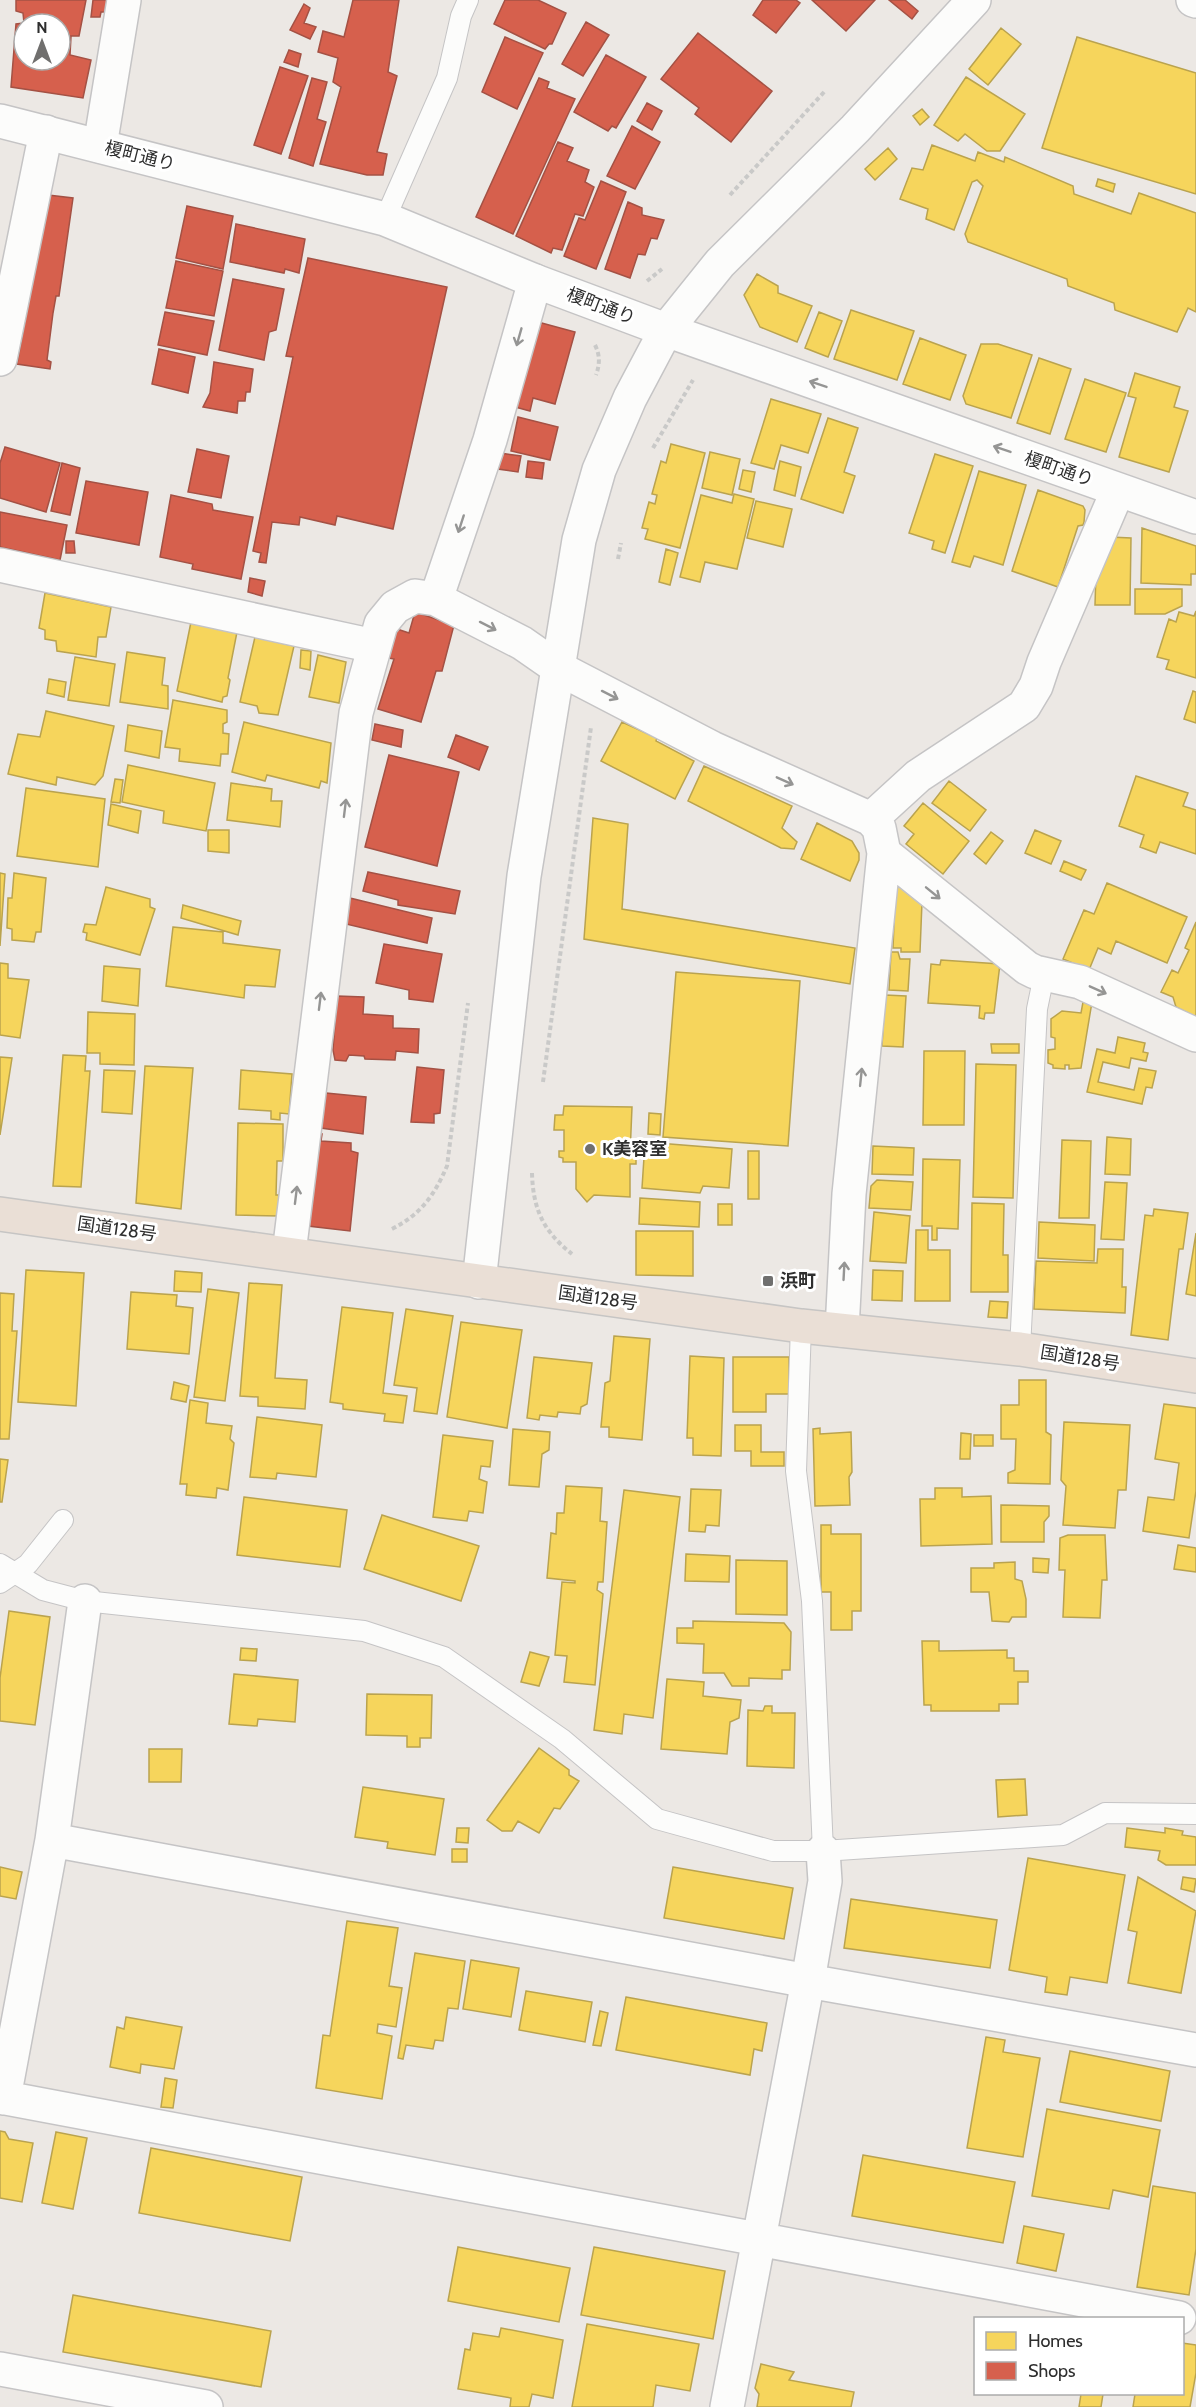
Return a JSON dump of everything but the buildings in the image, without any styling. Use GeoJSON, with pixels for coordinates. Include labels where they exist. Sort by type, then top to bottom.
{"type":"FeatureCollection","features":[{"type":"Feature","properties":{"kind":"highway","name":"国道128号"},"geometry":{"type":"LineString","coordinates":[[0,1214],[801,1326],[1020,1349],[1196,1376]]}},
{"type":"Feature","properties":{"kind":"street"},"geometry":{"type":"LineString","coordinates":[[100,146],[124,0]]}},
{"type":"Feature","properties":{"kind":"street"},"geometry":{"type":"LineString","coordinates":[[479,1282],[524,876],[579,540],[599,470],[630,398],[666,330],[720,262],[855,129],[974,0]]}},
{"type":"Feature","properties":{"kind":"street","name":"榎町通り"},"geometry":{"type":"LineString","coordinates":[[0,121],[385,219],[535,281],[666,330],[1196,517]]}},
{"type":"Feature","properties":{"kind":"street"},"geometry":{"type":"LineString","coordinates":[[0,359],[46,132]]}},
{"type":"Feature","properties":{"kind":"street"},"geometry":{"type":"LineString","coordinates":[[436,599],[490,440],[535,281]]}},
{"type":"Feature","properties":{"kind":"street"},"geometry":{"type":"LineString","coordinates":[[871,819],[918,776],[1024,706],[1036,686],[1044,662],[1118,490]]}},
{"type":"Feature","properties":{"kind":"street"},"geometry":{"type":"LineString","coordinates":[[0,565],[374,646]]}},
{"type":"Feature","properties":{"kind":"street"},"geometry":{"type":"LineString","coordinates":[[289,1253],[356,713],[381,624],[396,607],[415,596],[436,599],[522,644],[558,668],[712,748],[871,819],[879,828],[884,853],[849,1194],[842,1330]]}},
{"type":"Feature","properties":{"kind":"street"},"geometry":{"type":"LineString","coordinates":[[884,853],[1017,961],[1035,972],[1080,982],[1196,1035]]}},
{"type":"Feature","properties":{"kind":"street"},"geometry":{"type":"LineString","coordinates":[[85,1601],[52,1840],[2,2098],[1170,2317]]}},
{"type":"Feature","properties":{"kind":"street"},"geometry":{"type":"LineString","coordinates":[[52,1840],[808,1981],[1196,2049]]}},
{"type":"Feature","properties":{"kind":"street"},"geometry":{"type":"LineString","coordinates":[[727,2407],[808,1981],[825,1881],[823,1851]]}},
{"type":"Feature","properties":{"kind":"street"},"geometry":{"type":"LineString","coordinates":[[0,2368],[206,2407]]}},
{"type":"Feature","properties":{"kind":"lane"},"geometry":{"type":"LineString","coordinates":[[385,219],[447,78],[461,16],[468,0]]}},
{"type":"Feature","properties":{"kind":"lane"},"geometry":{"type":"LineString","coordinates":[[1020,1349],[1037,1009],[1044,975]]}},
{"type":"Feature","properties":{"kind":"lane"},"geometry":{"type":"LineString","coordinates":[[801,1326],[796,1471],[812,1601],[823,1851]]}},
{"type":"Feature","properties":{"kind":"lane"},"geometry":{"type":"LineString","coordinates":[[4,1574],[28,1564],[63,1520]]}},
{"type":"Feature","properties":{"kind":"lane"},"geometry":{"type":"LineString","coordinates":[[4,1574],[44,1590],[85,1601],[364,1631],[444,1657],[562,1739],[657,1819],[773,1851],[823,1851],[1063,1835],[1105,1812],[1196,1814]]}},
{"type":"Feature","properties":{"kind":"path"},"geometry":{"type":"LineString","coordinates":[[729,196],[825,92]]}},
{"type":"Feature","properties":{"kind":"path"},"geometry":{"type":"LineString","coordinates":[[657,275],[665,266]]}},
{"type":"Feature","properties":{"kind":"path"},"geometry":{"type":"LineString","coordinates":[[593,341],[599,352],[599,366],[594,379]]}},
{"type":"Feature","properties":{"kind":"path"},"geometry":{"type":"LineString","coordinates":[[649,458],[695,377]]}},
{"type":"Feature","properties":{"kind":"path"},"geometry":{"type":"LineString","coordinates":[[618,559],[622,536]]}},
{"type":"Feature","properties":{"kind":"path"},"geometry":{"type":"LineString","coordinates":[[542,1087],[596,688]]}},
{"type":"Feature","properties":{"kind":"path"},"geometry":{"type":"LineString","coordinates":[[382,1234],[416,1215],[439,1184],[447,1166],[469,996]]}},
{"type":"Feature","properties":{"kind":"path"},"geometry":{"type":"LineString","coordinates":[[532,1171],[535,1205],[544,1225],[560,1245],[574,1256]]}},
{"type":"Feature","properties":{"kind":"place","name":"K美容室"},"geometry":{"type":"Point","coordinates":[590,1149]}},
{"type":"Feature","properties":{"kind":"place","name":"浜町"},"geometry":{"type":"Point","coordinates":[768,1281]}}]}
